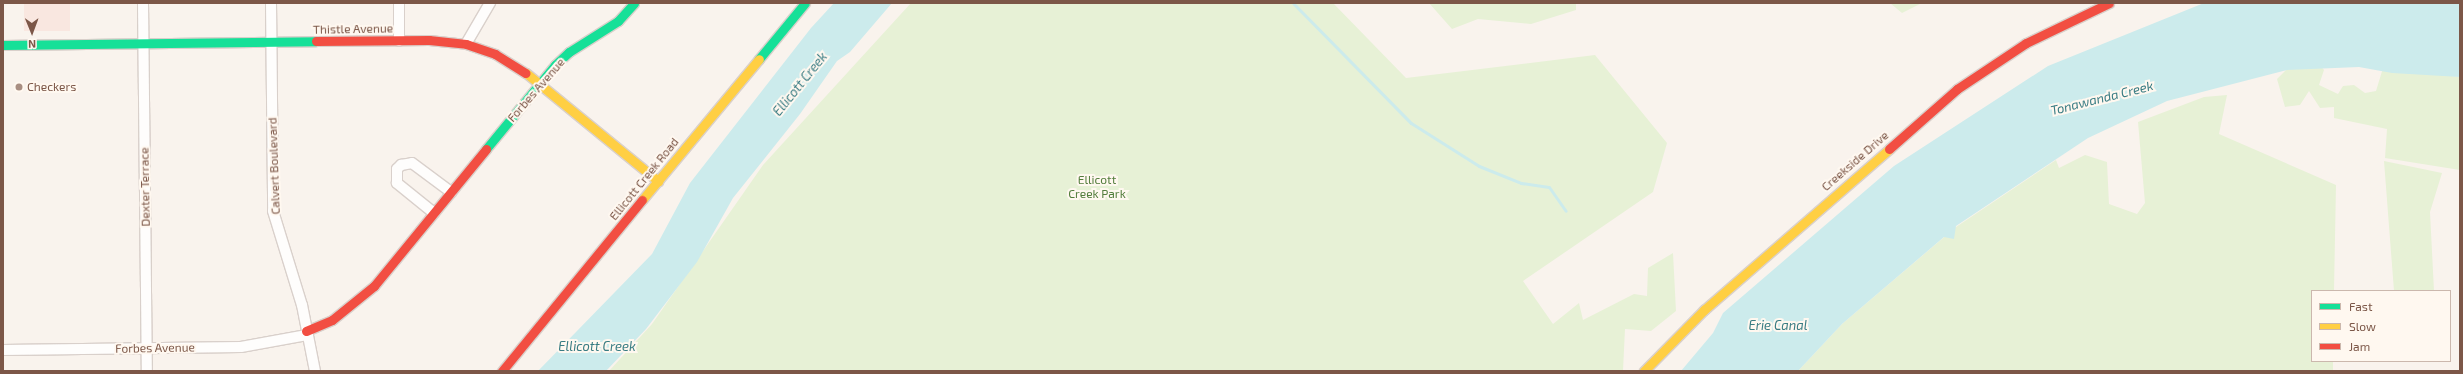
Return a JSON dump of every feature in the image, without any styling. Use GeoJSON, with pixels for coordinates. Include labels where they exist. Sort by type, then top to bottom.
{"type":"FeatureCollection","features":[{"type":"Feature","properties":{"kind":"street","name":"Dexter Terrace"},"geometry":{"type":"LineString","coordinates":[[143,3],[147,371]]}},
{"type":"Feature","properties":{"kind":"street","name":"Calvert Boulevard"},"geometry":{"type":"LineString","coordinates":[[271,3],[273,211],[302,305],[306,333],[315,371]]}},
{"type":"Feature","properties":{"kind":"street"},"geometry":{"type":"LineString","coordinates":[[399,3],[399,41]]}},
{"type":"Feature","properties":{"kind":"street"},"geometry":{"type":"LineString","coordinates":[[466,44],[490,3]]}},
{"type":"Feature","properties":{"kind":"street","name":"Forbes Avenue"},"geometry":{"type":"LineString","coordinates":[[3,350],[241,347],[306,333],[332,320],[361,299],[434,213],[540,83],[569,52],[618,21],[634,3]]}},
{"type":"Feature","properties":{"kind":"street","name":"Ellicott Creek Road"},"geometry":{"type":"LineString","coordinates":[[502,371],[804,3]]}},
{"type":"Feature","properties":{"kind":"street","name":"Creekside Drive"},"geometry":{"type":"LineString","coordinates":[[1644,371],[1704,310],[1957,89],[2026,44],[2108,3]]}},
{"type":"Feature","properties":{"kind":"street","name":"Thistle Avenue"},"geometry":{"type":"LineString","coordinates":[[3,45],[399,41],[440,41],[466,44],[505,58],[540,83],[658,181]]}},
{"type":"Feature","properties":{"kind":"street"},"geometry":{"type":"LineString","coordinates":[[434,213],[397,183],[397,169],[401,165],[412,163],[451,192]]}},
{"type":"Feature","properties":{"kind":"shaded area"},"geometry":{"type":"Polygon","coordinates":[[[24,3],[70,3],[70,31],[24,31],[24,3]]]}},
{"type":"Feature","properties":{"kind":"green space","name":"Ellicott Creek Park"},"geometry":{"type":"Polygon","coordinates":[[[911,3],[1333,3],[1406,78],[1595,55],[1667,143],[1653,192],[1523,281],[1553,324],[1579,303],[1583,320],[1634,294],[1647,296],[1648,268],[1673,253],[1676,311],[1651,331],[1625,329],[1623,371],[609,371],[652,324],[763,165],[911,3]]]}},
{"type":"Feature","properties":{"kind":"green space"},"geometry":{"type":"Polygon","coordinates":[[[1429,3],[1576,3],[1576,10],[1531,24],[1478,19],[1452,29],[1429,3]]]}},
{"type":"Feature","properties":{"kind":"green space"},"geometry":{"type":"Polygon","coordinates":[[[1890,3],[1922,3],[1902,13],[1890,3]]]}},
{"type":"Feature","properties":{"kind":"green space"},"geometry":{"type":"Polygon","coordinates":[[[2298,58],[2317,62],[2324,70],[2319,85],[2338,94],[2343,86],[2354,85],[2365,93],[2376,91],[2383,68],[2460,77],[2460,170],[2385,158],[2387,129],[2334,118],[2334,107],[2320,108],[2309,91],[2300,105],[2285,107],[2277,79],[2298,58]]]}},
{"type":"Feature","properties":{"kind":"green space"},"geometry":{"type":"Polygon","coordinates":[[[2227,95],[2219,134],[2336,185],[2334,290],[2311,290],[2311,362],[2333,362],[2333,371],[1798,371],[1842,324],[1956,227],[2056,160],[2059,168],[2085,155],[2107,162],[2109,204],[2137,214],[2145,203],[2138,122],[2204,97],[2227,95]]]}},
{"type":"Feature","properties":{"kind":"green space"},"geometry":{"type":"Polygon","coordinates":[[[2384,161],[2442,173],[2430,212],[2434,290],[2394,290],[2384,161]]]}},
{"type":"Feature","properties":{"kind":"water","name":"Ellicott Creek"},"geometry":{"type":"Polygon","coordinates":[[[834,3],[892,3],[850,52],[837,61],[800,114],[733,198],[697,262],[646,329],[606,371],[538,371],[652,254],[690,183],[811,28],[834,3]]]}},
{"type":"Feature","properties":{"kind":"water","name":"Erie Canal"},"geometry":{"type":"Polygon","coordinates":[[[2204,3],[2460,3],[2460,77],[2392,73],[2359,67],[2287,70],[2167,101],[2088,138],[1956,226],[1954,239],[1944,237],[1842,324],[1798,371],[1681,371],[1713,333],[1723,313],[1894,166],[2048,66],[2204,3]]]}},
{"type":"Feature","properties":{"kind":"waterway"},"geometry":{"type":"LineString","coordinates":[[1293,3],[1411,123],[1479,166],[1521,183],[1549,187],[1566,211]]}},
{"type":"Feature","properties":{"kind":"traffic: fast"},"geometry":{"type":"LineString","coordinates":[[486,149],[555,65],[569,52],[618,21],[634,3]]}},
{"type":"Feature","properties":{"kind":"traffic: fast"},"geometry":{"type":"LineString","coordinates":[[759,59],[805,3]]}},
{"type":"Feature","properties":{"kind":"traffic: fast"},"geometry":{"type":"LineString","coordinates":[[3,45],[316,41]]}},
{"type":"Feature","properties":{"kind":"traffic: slow"},"geometry":{"type":"LineString","coordinates":[[642,200],[759,59]]}},
{"type":"Feature","properties":{"kind":"traffic: slow"},"geometry":{"type":"LineString","coordinates":[[526,73],[658,181]]}},
{"type":"Feature","properties":{"kind":"traffic: slow"},"geometry":{"type":"LineString","coordinates":[[1644,371],[1704,310],[1889,149]]}},
{"type":"Feature","properties":{"kind":"traffic: jam"},"geometry":{"type":"LineString","coordinates":[[1889,149],[1957,89],[2026,43],[2109,3]]}},
{"type":"Feature","properties":{"kind":"traffic: jam"},"geometry":{"type":"LineString","coordinates":[[316,41],[429,40],[466,44],[495,54],[526,73]]}},
{"type":"Feature","properties":{"kind":"traffic: jam"},"geometry":{"type":"LineString","coordinates":[[306,331],[332,320],[374,286],[486,149]]}},
{"type":"Feature","properties":{"kind":"traffic: jam"},"geometry":{"type":"LineString","coordinates":[[502,371],[642,200]]}},
{"type":"Feature","properties":{"kind":"place","name":"Checkers"},"geometry":{"type":"Point","coordinates":[19,87]}},
{"type":"Feature","properties":{"kind":"water label","name":"Tonawanda Creek"},"geometry":{"type":"Point","coordinates":[2102,98]}}]}
